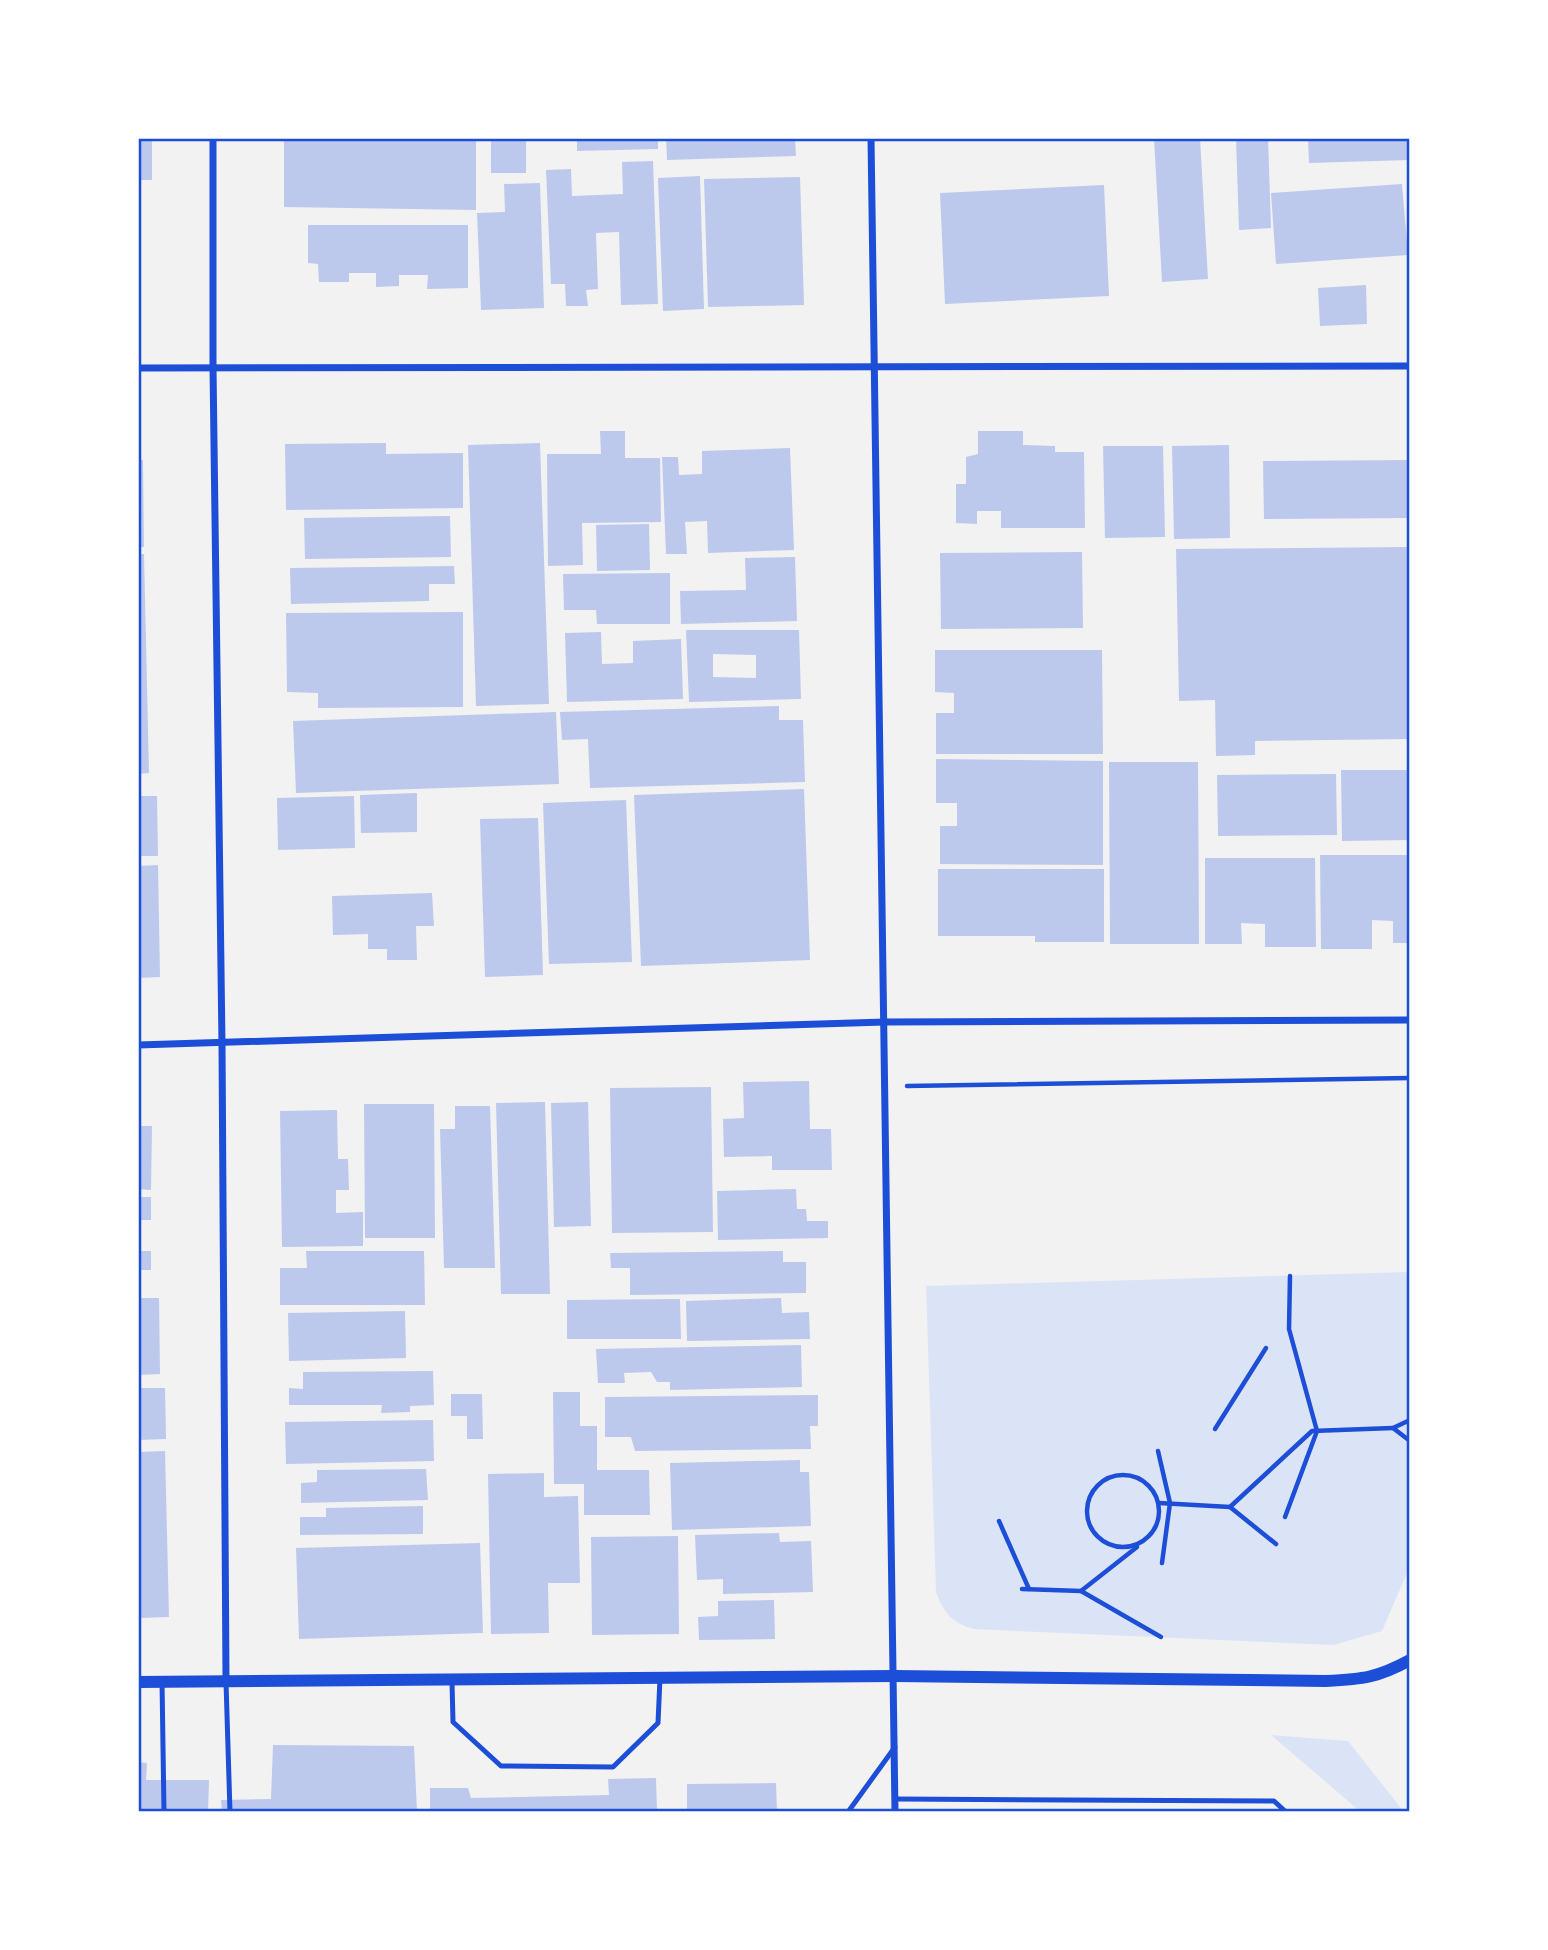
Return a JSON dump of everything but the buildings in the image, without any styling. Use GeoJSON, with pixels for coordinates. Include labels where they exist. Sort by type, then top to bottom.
{"type":"FeatureCollection","features":[{"type":"Feature","properties":{"kind":"street"},"geometry":{"type":"LineString","coordinates":[[213,138],[226,1680]]}},
{"type":"Feature","properties":{"kind":"street"},"geometry":{"type":"LineString","coordinates":[[871,138],[895,1812]]}},
{"type":"Feature","properties":{"kind":"street"},"geometry":{"type":"LineString","coordinates":[[138,368],[1410,366]]}},
{"type":"Feature","properties":{"kind":"street"},"geometry":{"type":"LineString","coordinates":[[138,1045],[885,1022],[1410,1020]]}},
{"type":"Feature","properties":{"kind":"street"},"geometry":{"type":"LineString","coordinates":[[138,1682],[895,1676],[1326,1681],[1368,1679],[1410,1660]]}},
{"type":"Feature","properties":{"kind":"lane"},"geometry":{"type":"LineString","coordinates":[[452,1679],[453,1722],[501,1766],[613,1767],[658,1723],[660,1678]]}},
{"type":"Feature","properties":{"kind":"lane"},"geometry":{"type":"LineString","coordinates":[[226,1680],[230,1812]]}},
{"type":"Feature","properties":{"kind":"lane"},"geometry":{"type":"LineString","coordinates":[[162,1681],[164,1812]]}},
{"type":"Feature","properties":{"kind":"lane"},"geometry":{"type":"LineString","coordinates":[[848,1812],[895,1747]]}},
{"type":"Feature","properties":{"kind":"lane"},"geometry":{"type":"LineString","coordinates":[[895,1799],[1274,1801],[1286,1812]]}},
{"type":"Feature","properties":{"kind":"path"},"geometry":{"type":"LineString","coordinates":[[886,1087],[1410,1078]]}},
{"type":"Feature","properties":{"kind":"path"},"geometry":{"type":"LineString","coordinates":[[1285,1517],[1317,1431],[1289,1329],[1290,1276]]}},
{"type":"Feature","properties":{"kind":"path"},"geometry":{"type":"LineString","coordinates":[[1216,1429],[1266,1348]]}},
{"type":"Feature","properties":{"kind":"path"},"geometry":{"type":"LineString","coordinates":[[1230,1507],[1312,1431],[1394,1428],[1410,1420]]}},
{"type":"Feature","properties":{"kind":"path"},"geometry":{"type":"LineString","coordinates":[[1394,1428],[1410,1441]]}},
{"type":"Feature","properties":{"kind":"path"},"geometry":{"type":"LineString","coordinates":[[1158,1451],[1170,1503],[1162,1563]]}},
{"type":"Feature","properties":{"kind":"path"},"geometry":{"type":"LineString","coordinates":[[1081,1591],[1139,1545],[1149,1537],[1157,1527],[1160,1515],[1159,1503],[1147,1483],[1127,1475],[1105,1480],[1090,1496],[1087,1517],[1097,1538],[1117,1548],[1139,1545]]}},
{"type":"Feature","properties":{"kind":"path"},"geometry":{"type":"LineString","coordinates":[[1159,1503],[1230,1507],[1276,1544]]}},
{"type":"Feature","properties":{"kind":"path"},"geometry":{"type":"LineString","coordinates":[[999,1521],[1029,1589]]}},
{"type":"Feature","properties":{"kind":"path"},"geometry":{"type":"LineString","coordinates":[[1022,1588],[1081,1591],[1161,1637]]}},
{"type":"Feature","properties":{"kind":"shaded area"},"geometry":{"type":"Polygon","coordinates":[[[1410,1272],[1410,1566],[1382,1631],[1333,1645],[973,1629],[954,1620],[942,1606],[936,1592],[926,1286],[1410,1272]]]}},
{"type":"Feature","properties":{"kind":"shaded area"},"geometry":{"type":"Polygon","coordinates":[[[1271,1735],[1348,1741],[1404,1812],[1361,1812],[1271,1735]]]}}]}
